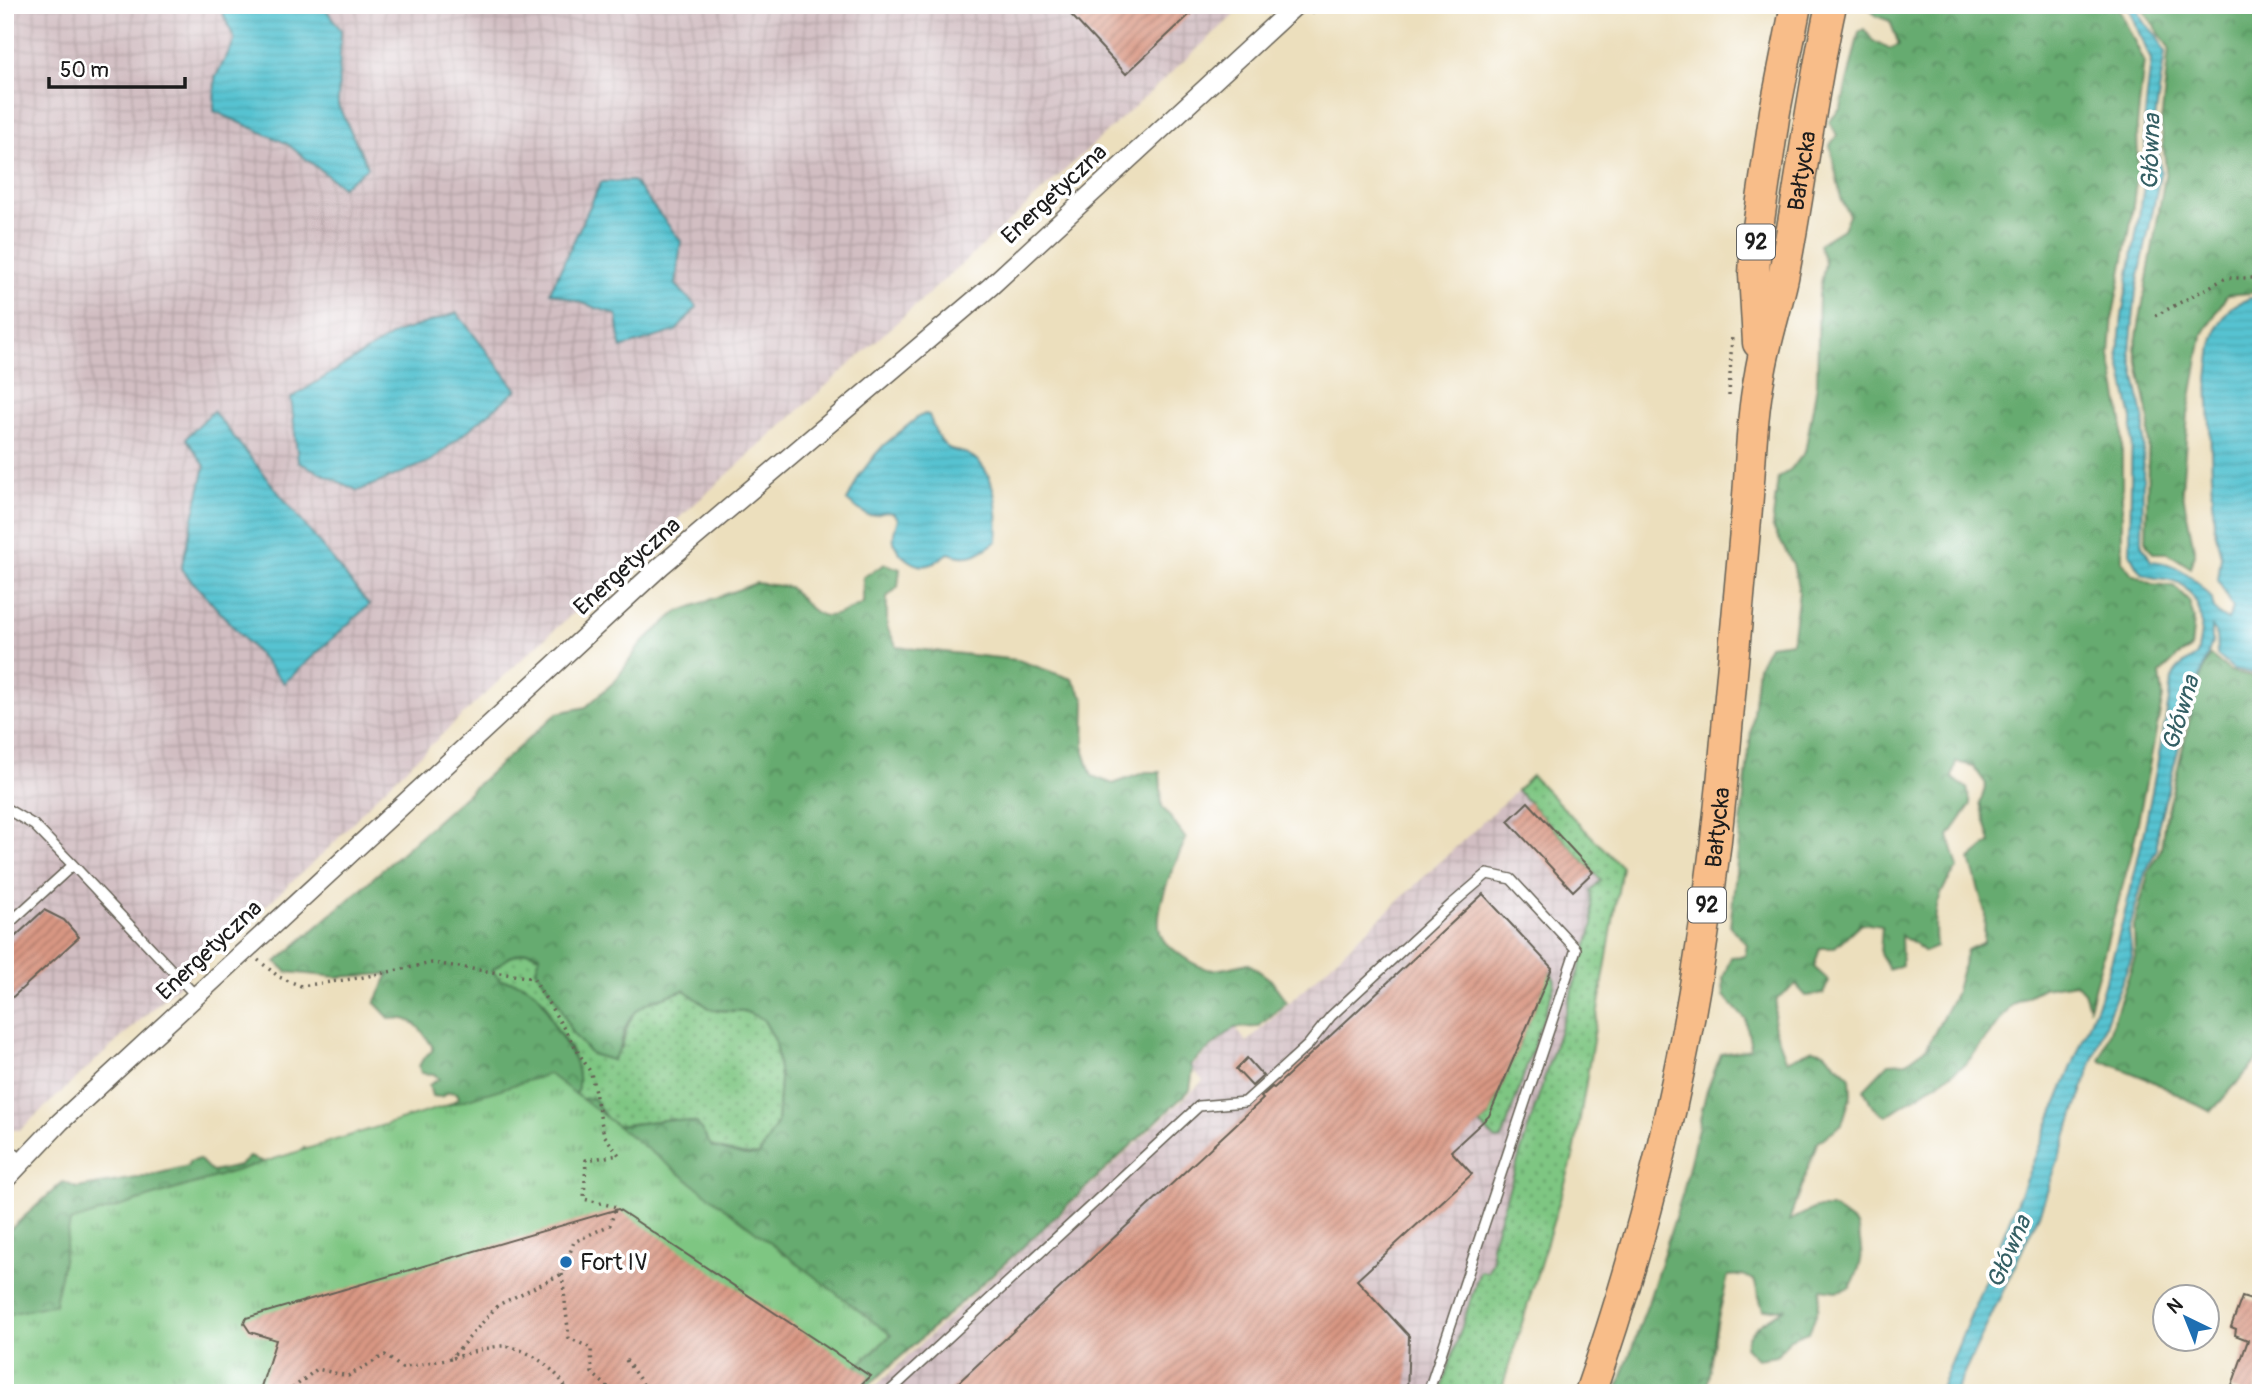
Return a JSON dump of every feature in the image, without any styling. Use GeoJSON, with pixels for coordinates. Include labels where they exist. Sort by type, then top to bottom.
{"type":"FeatureCollection","features":[{"type":"Feature","properties":{"kind":"main road","name":"Bałtycka"},"geometry":{"type":"LineString","coordinates":[[1590,1393],[1616,1316],[1673,1104],[1706,912],[1721,788],[1759,375],[1754,274],[1756,241],[1775,111],[1796,5]]}},
{"type":"Feature","properties":{"kind":"main road","name":"Bałtycka"},"geometry":{"type":"LineString","coordinates":[[1759,375],[1783,278],[1809,115],[1831,5]]}},
{"type":"Feature","properties":{"kind":"street","name":"Energetyczna"},"geometry":{"type":"LineString","coordinates":[[10,1187],[22,1160],[70,1113],[661,566],[990,287],[1303,10]]}},
{"type":"Feature","properties":{"kind":"lane"},"geometry":{"type":"LineString","coordinates":[[5,807],[34,825],[196,996]]}},
{"type":"Feature","properties":{"kind":"lane"},"geometry":{"type":"LineString","coordinates":[[5,927],[74,865]]}},
{"type":"Feature","properties":{"kind":"lane"},"geometry":{"type":"LineString","coordinates":[[888,1393],[1199,1106],[1245,1102],[1308,1045],[1331,1016],[1488,874],[1511,879],[1576,949],[1427,1393]]}},
{"type":"Feature","properties":{"kind":"lane"},"geometry":{"type":"LineString","coordinates":[[5,1144],[22,1160]]}},
{"type":"Feature","properties":{"kind":"path"},"geometry":{"type":"LineString","coordinates":[[1303,10],[1320,5]]}},
{"type":"Feature","properties":{"kind":"path"},"geometry":{"type":"LineString","coordinates":[[2155,316],[2226,278],[2261,278]]}},
{"type":"Feature","properties":{"kind":"path"},"geometry":{"type":"LineString","coordinates":[[247,949],[279,977],[301,986],[432,964],[533,978],[591,1073],[604,1135],[619,1155],[586,1160],[584,1199],[616,1208],[610,1225],[574,1242],[562,1273],[569,1338],[591,1349],[592,1373],[610,1389],[610,1393]]}},
{"type":"Feature","properties":{"kind":"path"},"geometry":{"type":"LineString","coordinates":[[5,1204],[10,1187]]}},
{"type":"Feature","properties":{"kind":"path"},"geometry":{"type":"LineString","coordinates":[[452,1358],[498,1305],[562,1273]]}},
{"type":"Feature","properties":{"kind":"path"},"geometry":{"type":"LineString","coordinates":[[287,1393],[317,1369],[348,1377],[385,1355],[402,1368],[502,1346],[534,1356],[564,1381],[568,1393]]}},
{"type":"Feature","properties":{"kind":"path"},"geometry":{"type":"LineString","coordinates":[[626,1360],[649,1393]]}},
{"type":"Feature","properties":{"kind":"shaded area"},"geometry":{"type":"Polygon","coordinates":[[[5,5],[1245,5],[1012,219],[521,660],[377,796],[331,846],[20,1130],[5,1132],[5,5]]]}},
{"type":"Feature","properties":{"kind":"shaded area"},"geometry":{"type":"Polygon","coordinates":[[[1532,776],[1622,867],[1574,1154],[1499,1393],[868,1393],[1203,1081],[1191,1067],[1235,1028],[1247,1042],[1532,776]]]}},
{"type":"Feature","properties":{"kind":"green space"},"geometry":{"type":"Polygon","coordinates":[[[1866,5],[2117,5],[2144,61],[2137,126],[2138,168],[2130,228],[2113,315],[2110,355],[2122,421],[2122,561],[2132,574],[2152,584],[2174,586],[2189,601],[2194,619],[2191,649],[2178,656],[2160,674],[2163,697],[2132,852],[2089,1007],[2084,992],[2076,983],[2043,988],[2013,1004],[1965,1065],[1886,1116],[1872,1106],[1864,1089],[1889,1063],[1907,1062],[1927,1047],[1955,994],[1967,950],[1984,942],[1985,912],[1970,859],[1991,842],[1980,804],[1986,784],[1973,766],[1956,762],[1952,778],[1967,788],[1971,804],[1949,836],[1958,868],[1945,886],[1938,904],[1936,947],[1924,952],[1901,935],[1902,965],[1889,970],[1880,953],[1882,926],[1861,923],[1834,948],[1820,948],[1814,967],[1829,981],[1823,994],[1806,996],[1796,985],[1777,998],[1773,1024],[1787,1061],[1813,1049],[1824,1052],[1850,1077],[1851,1095],[1842,1124],[1817,1143],[1789,1221],[1815,1208],[1834,1208],[1857,1225],[1861,1257],[1850,1288],[1837,1291],[1821,1289],[1818,1309],[1809,1332],[1790,1339],[1777,1356],[1757,1359],[1745,1347],[1747,1340],[1761,1323],[1786,1308],[1763,1310],[1754,1280],[1742,1275],[1728,1276],[1717,1323],[1706,1393],[1616,1393],[1683,1192],[1706,1093],[1721,1054],[1751,1049],[1746,1020],[1724,996],[1723,978],[1731,957],[1745,956],[1747,944],[1730,927],[1758,666],[1769,645],[1792,642],[1799,592],[1793,564],[1772,526],[1778,478],[1791,469],[1805,452],[1817,384],[1819,294],[1825,263],[1819,244],[1843,229],[1849,215],[1841,198],[1830,145],[1837,135],[1829,122],[1841,108],[1859,32],[1864,29],[1873,41],[1889,49],[1899,45],[1890,21],[1876,16],[1866,5]]]}},
{"type":"Feature","properties":{"kind":"green space"},"geometry":{"type":"Polygon","coordinates":[[[2140,5],[2261,5],[2261,292],[2227,295],[2202,336],[2188,415],[2182,489],[2195,554],[2191,568],[2168,553],[2153,553],[2146,544],[2149,418],[2135,348],[2166,170],[2161,124],[2169,48],[2140,5]]]}},
{"type":"Feature","properties":{"kind":"green space"},"geometry":{"type":"Polygon","coordinates":[[[885,564],[900,569],[898,587],[887,597],[887,627],[897,647],[1018,660],[1072,679],[1085,700],[1084,752],[1092,776],[1113,784],[1146,772],[1160,772],[1162,806],[1186,839],[1161,906],[1160,932],[1165,942],[1182,956],[1207,969],[1248,963],[1271,980],[1287,1002],[1258,1027],[1234,1028],[1190,1065],[1193,1069],[1190,1090],[1025,1245],[866,1388],[867,1376],[5,1393],[5,1234],[63,1182],[77,1188],[148,1176],[188,1166],[189,1162],[199,1159],[212,1172],[239,1166],[249,1157],[267,1163],[299,1153],[304,1147],[309,1151],[444,1107],[459,1098],[457,1093],[449,1092],[441,1097],[432,1096],[429,1085],[439,1079],[434,1074],[421,1073],[419,1066],[424,1057],[432,1051],[432,1046],[415,1024],[405,1019],[390,1019],[375,1003],[389,974],[337,977],[287,972],[276,962],[557,713],[586,707],[615,681],[641,644],[677,612],[756,583],[789,587],[815,612],[830,616],[863,603],[863,577],[885,564]],[[527,951],[509,957],[492,970],[500,980],[524,985],[543,1001],[573,1058],[578,1075],[576,1095],[580,1099],[593,1098],[609,1122],[617,1126],[671,1119],[697,1123],[712,1147],[745,1156],[759,1155],[777,1124],[780,1078],[775,1040],[763,1019],[744,1011],[712,1010],[684,990],[652,1001],[638,1010],[627,1024],[619,1049],[612,1060],[591,1054],[572,1033],[560,1005],[536,969],[540,955],[527,951]]]}},
{"type":"Feature","properties":{"kind":"green space"},"geometry":{"type":"Polygon","coordinates":[[[2210,655],[2230,671],[2256,677],[2261,673],[2261,1056],[2211,1112],[2152,1081],[2100,1060],[2135,957],[2134,926],[2149,871],[2161,849],[2164,825],[2199,681],[2210,655]]]}},
{"type":"Feature","properties":{"kind":"green space"},"geometry":{"type":"Polygon","coordinates":[[[1532,776],[1622,867],[1574,1154],[1503,1385],[1499,1393],[1440,1393],[1480,1271],[1488,1272],[1493,1260],[1491,1245],[1593,926],[1591,890],[1601,880],[1517,790],[1532,776]]]}},
{"type":"Feature","properties":{"kind":"green space"},"geometry":{"type":"Polygon","coordinates":[[[527,951],[540,956],[536,969],[560,1005],[572,1033],[622,1048],[630,1021],[641,1007],[684,990],[712,1010],[744,1011],[763,1019],[775,1040],[780,1078],[777,1124],[759,1155],[734,1153],[712,1146],[671,1119],[617,1126],[579,1099],[576,1095],[573,1053],[553,1023],[545,1002],[515,982],[500,980],[492,970],[509,957],[527,951]]]}},
{"type":"Feature","properties":{"kind":"green space"},"geometry":{"type":"Polygon","coordinates":[[[1550,971],[1555,980],[1554,986],[1502,1139],[1496,1140],[1480,1124],[1489,1116],[1550,971]]]}},
{"type":"Feature","properties":{"kind":"green space"},"geometry":{"type":"Polygon","coordinates":[[[549,1074],[891,1335],[828,1393],[5,1393],[5,1315],[55,1304],[70,1222],[549,1074]]]}},
{"type":"Feature","properties":{"kind":"water"},"geometry":{"type":"Polygon","coordinates":[[[219,5],[323,5],[341,30],[338,105],[368,167],[342,187],[286,143],[214,111],[215,78],[235,40],[219,5]]]}},
{"type":"Feature","properties":{"kind":"water","name":"Główna"},"geometry":{"type":"Polygon","coordinates":[[[2127,5],[2136,5],[2143,21],[2157,36],[2165,53],[2154,126],[2161,171],[2136,291],[2130,351],[2144,421],[2142,545],[2151,561],[2178,568],[2193,578],[2212,599],[2217,612],[2228,620],[2233,608],[2218,580],[2221,556],[2214,525],[2208,379],[2212,345],[2218,326],[2231,307],[2250,298],[2261,298],[2261,671],[2256,674],[2233,669],[2217,655],[2216,633],[2212,627],[2212,642],[2190,705],[2158,827],[2157,849],[2145,873],[2129,931],[2132,957],[2109,1014],[2040,1212],[1955,1393],[1939,1393],[2099,1000],[2140,851],[2172,677],[2179,668],[2197,655],[2200,638],[2200,614],[2189,592],[2171,580],[2145,575],[2130,553],[2132,419],[2118,353],[2147,169],[2144,124],[2151,60],[2127,5]]]}},
{"type":"Feature","properties":{"kind":"water"},"geometry":{"type":"Polygon","coordinates":[[[633,181],[681,241],[676,285],[697,307],[676,331],[621,348],[617,315],[550,292],[601,182],[633,181]]]}},
{"type":"Feature","properties":{"kind":"water"},"geometry":{"type":"Polygon","coordinates":[[[457,313],[517,390],[431,461],[358,491],[298,462],[291,398],[396,333],[457,313]]]}},
{"type":"Feature","properties":{"kind":"water"},"geometry":{"type":"Polygon","coordinates":[[[213,411],[369,605],[284,683],[181,569],[205,466],[186,438],[213,411]]]}},
{"type":"Feature","properties":{"kind":"water"},"geometry":{"type":"Polygon","coordinates":[[[929,415],[938,436],[948,448],[969,455],[985,471],[994,494],[998,530],[997,541],[979,553],[963,556],[949,553],[924,566],[912,563],[898,551],[894,535],[898,518],[893,513],[868,515],[847,501],[859,476],[875,455],[918,417],[929,415]]]}},
{"type":"Feature","properties":{"kind":"building"},"geometry":{"type":"Polygon","coordinates":[[[1062,5],[1200,5],[1126,74],[1062,5]]]}},
{"type":"Feature","properties":{"kind":"building"},"geometry":{"type":"Polygon","coordinates":[[[1528,802],[1593,872],[1573,891],[1508,821],[1528,802]]]}},
{"type":"Feature","properties":{"kind":"building"},"geometry":{"type":"Polygon","coordinates":[[[1483,894],[1552,968],[1489,1116],[1451,1151],[1472,1174],[1357,1280],[1409,1336],[1407,1393],[947,1393],[1263,1099],[1261,1097],[1274,1088],[1483,894]]]}},
{"type":"Feature","properties":{"kind":"building"},"geometry":{"type":"Polygon","coordinates":[[[44,910],[64,920],[79,937],[5,1004],[5,946],[44,910]]]}},
{"type":"Feature","properties":{"kind":"building"},"geometry":{"type":"Polygon","coordinates":[[[1247,1058],[1263,1076],[1252,1086],[1236,1069],[1247,1058]]]}},
{"type":"Feature","properties":{"kind":"building","name":"Fort IV"},"geometry":{"type":"Polygon","coordinates":[[[618,1209],[870,1376],[852,1393],[259,1393],[276,1340],[250,1332],[244,1323],[246,1318],[618,1209]]]}},
{"type":"Feature","properties":{"kind":"building"},"geometry":{"type":"Polygon","coordinates":[[[2242,1297],[2261,1303],[2261,1372],[2254,1393],[2243,1393],[2231,1388],[2248,1340],[2235,1335],[2236,1329],[2231,1327],[2242,1297]]]}},
{"type":"Feature","properties":{"kind":"place","name":"Fort IV"},"geometry":{"type":"Point","coordinates":[566,1262]}}]}
